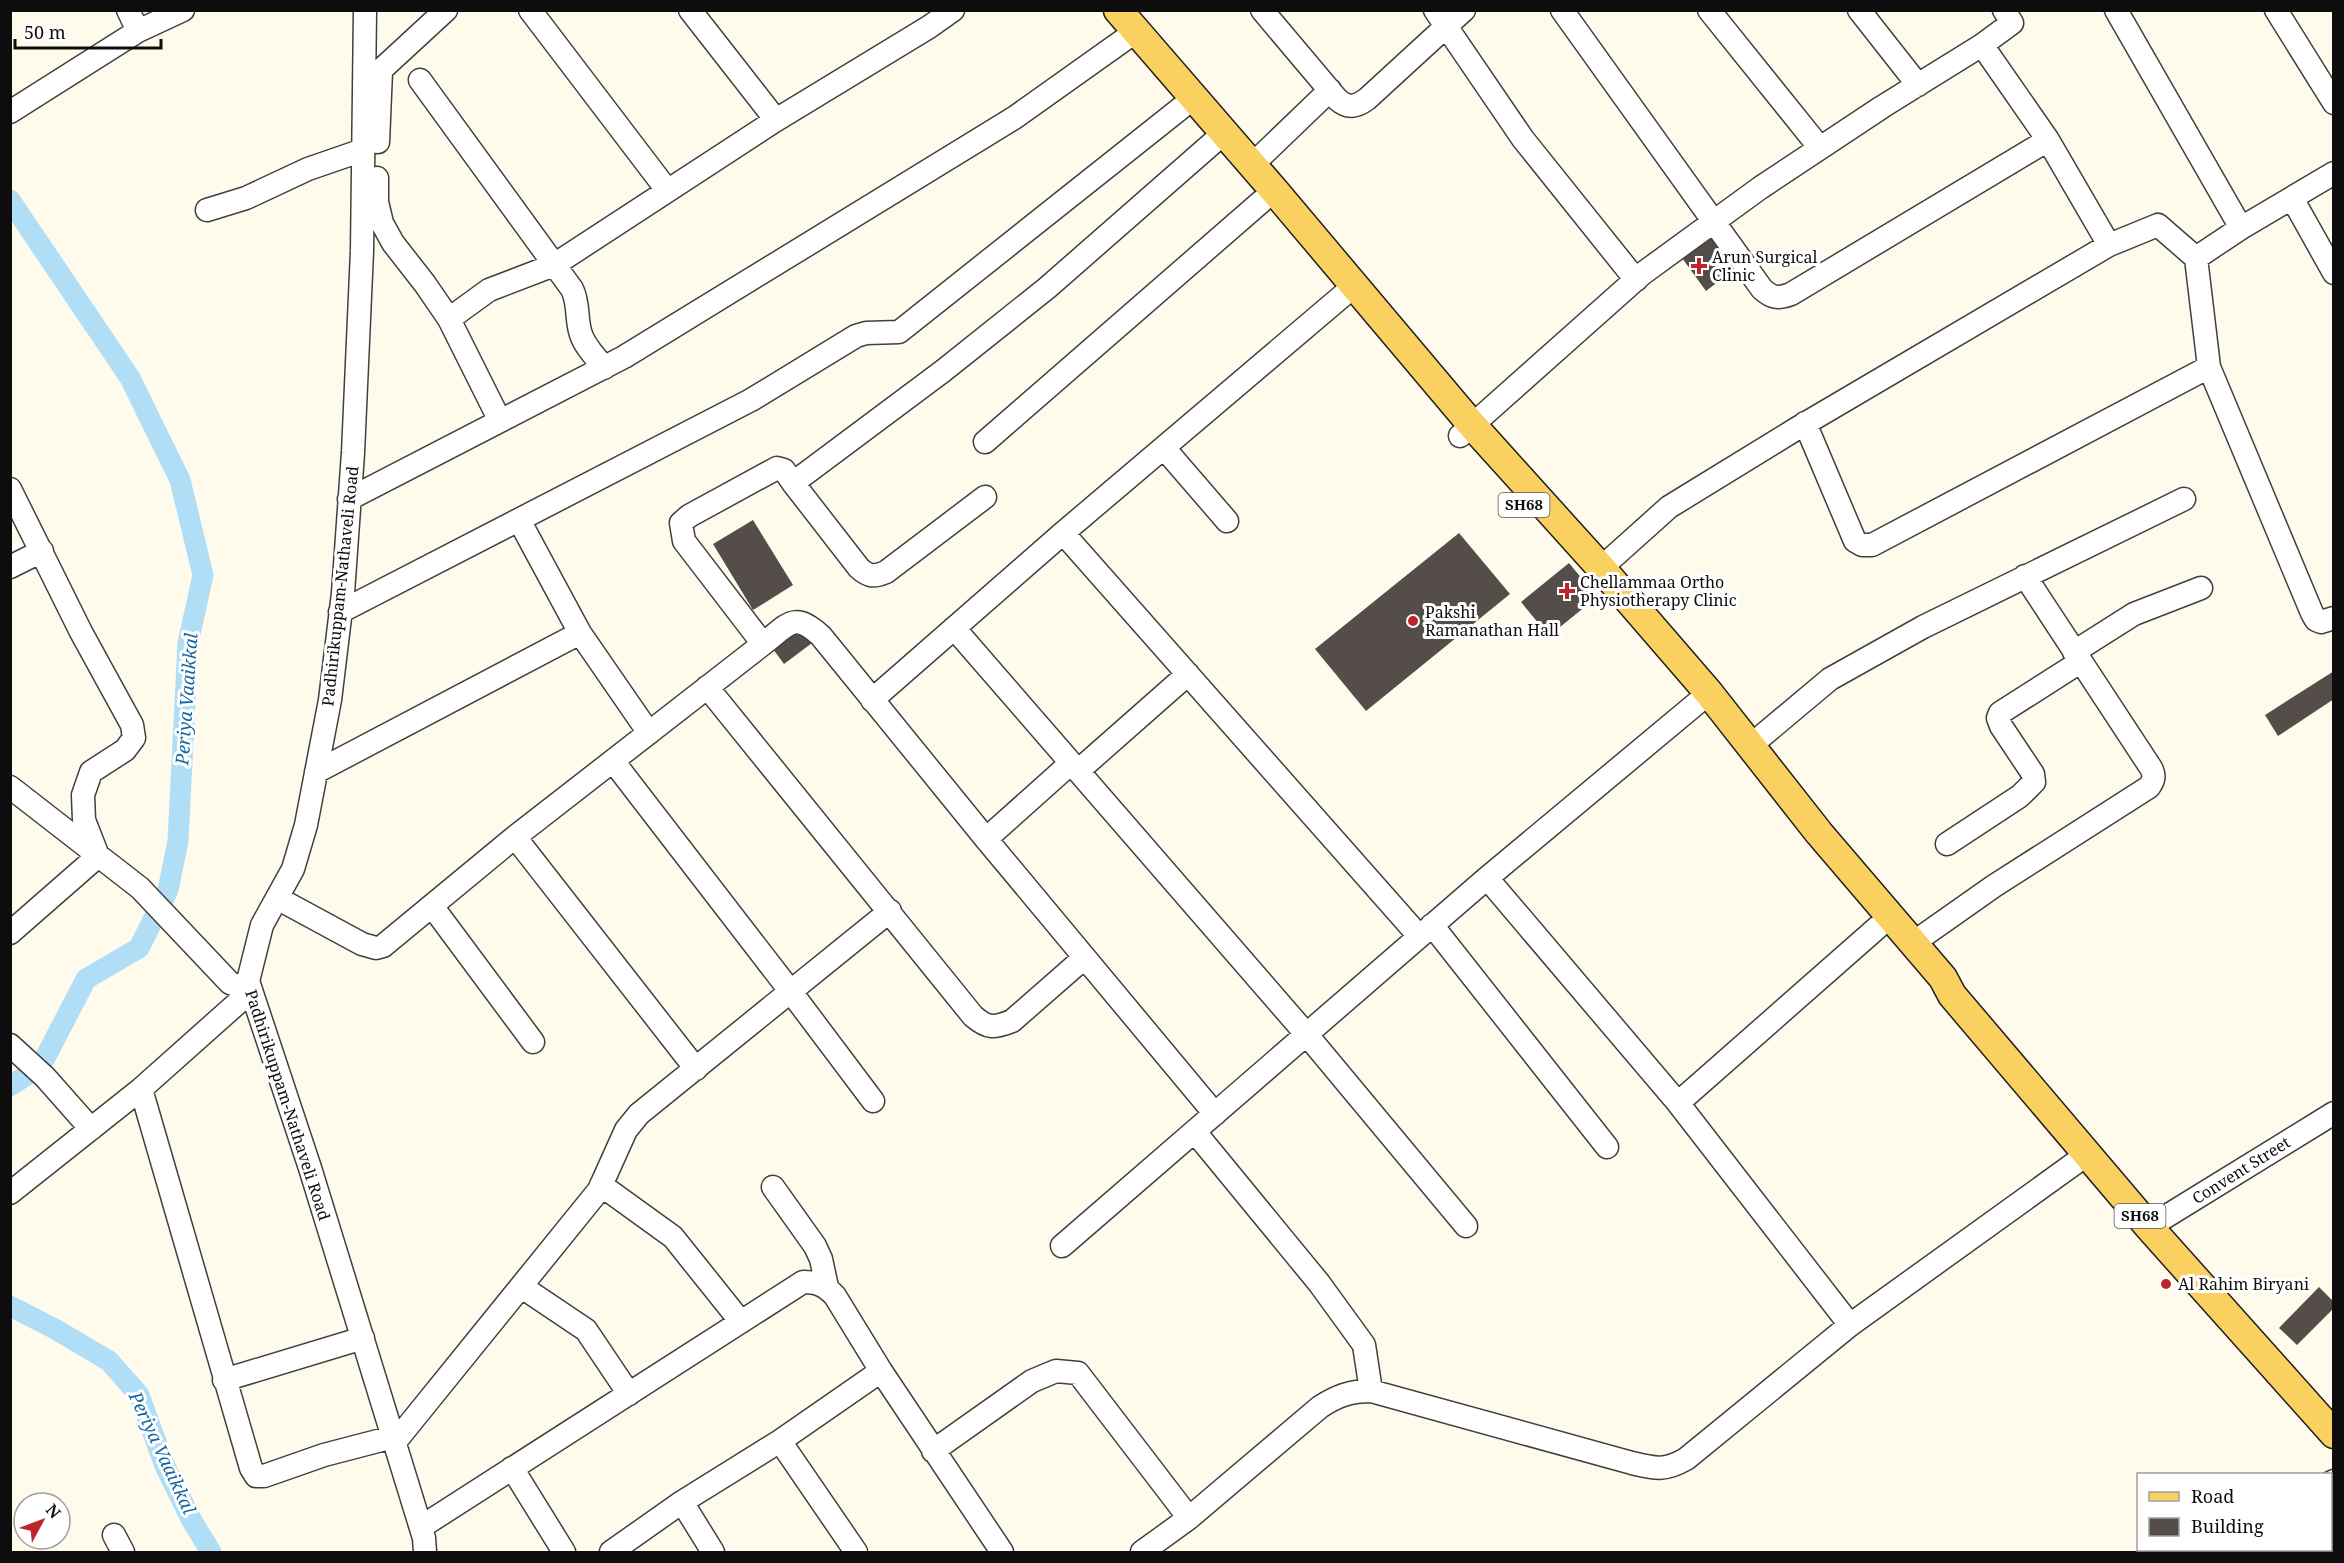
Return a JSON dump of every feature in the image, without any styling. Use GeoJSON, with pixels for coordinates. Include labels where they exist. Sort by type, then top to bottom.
{"type":"FeatureCollection","features":[{"type":"Feature","properties":{"kind":"main road","name":"SH68"},"geometry":{"type":"LineString","coordinates":[[1099,10],[1125,28],[1181,100],[1218,139],[1262,201],[1348,291]]}},
{"type":"Feature","properties":{"kind":"main road","name":"SH68"},"geometry":{"type":"LineString","coordinates":[[1218,139],[1252,165],[1348,291],[1593,579],[1750,746],[1819,833],[1943,978],[1952,994],[2089,1153],[2149,1227],[2334,1434]]}},
{"type":"Feature","properties":{"kind":"main road","name":"SH68"},"geometry":{"type":"LineString","coordinates":[[1466,430],[1601,568],[1703,698],[1820,858],[1878,927],[1933,987],[1952,994]]}},
{"type":"Feature","properties":{"kind":"street"},"geometry":{"type":"LineString","coordinates":[[128,10],[138,31]]}},
{"type":"Feature","properties":{"kind":"street"},"geometry":{"type":"LineString","coordinates":[[14,103],[138,31],[183,10]]}},
{"type":"Feature","properties":{"kind":"street","name":"Padhirikuppam-Nathaveli Road"},"geometry":{"type":"LineString","coordinates":[[365,10],[361,262],[349,498],[330,700],[306,825],[293,869],[262,925],[248,981],[363,1338],[420,1527],[425,1552]]}},
{"type":"Feature","properties":{"kind":"street"},"geometry":{"type":"LineString","coordinates":[[364,87],[446,10]]}},
{"type":"Feature","properties":{"kind":"street"},"geometry":{"type":"LineString","coordinates":[[530,10],[668,190]]}},
{"type":"Feature","properties":{"kind":"street"},"geometry":{"type":"LineString","coordinates":[[690,10],[776,120]]}},
{"type":"Feature","properties":{"kind":"street"},"geometry":{"type":"LineString","coordinates":[[449,319],[489,290],[554,265],[776,120],[924,19],[953,10]]}},
{"type":"Feature","properties":{"kind":"street"},"geometry":{"type":"LineString","coordinates":[[1262,10],[1330,90],[1344,105],[1352,107],[1359,105],[1441,19],[1464,10]]}},
{"type":"Feature","properties":{"kind":"street"},"geometry":{"type":"LineString","coordinates":[[1562,10],[1769,296],[1783,297],[2048,140]]}},
{"type":"Feature","properties":{"kind":"street"},"geometry":{"type":"LineString","coordinates":[[1710,10],[1820,148]]}},
{"type":"Feature","properties":{"kind":"street"},"geometry":{"type":"LineString","coordinates":[[1859,10],[1918,85]]}},
{"type":"Feature","properties":{"kind":"street"},"geometry":{"type":"LineString","coordinates":[[1466,430],[1636,280],[1760,188],[1982,45],[2012,23],[2004,10]]}},
{"type":"Feature","properties":{"kind":"street"},"geometry":{"type":"LineString","coordinates":[[2116,10],[2241,228]]}},
{"type":"Feature","properties":{"kind":"street"},"geometry":{"type":"LineString","coordinates":[[2276,10],[2334,103]]}},
{"type":"Feature","properties":{"kind":"street"},"geometry":{"type":"LineString","coordinates":[[1441,19],[1524,139],[1636,280]]}},
{"type":"Feature","properties":{"kind":"street"},"geometry":{"type":"LineString","coordinates":[[349,498],[604,368],[1014,118],[1125,28]]}},
{"type":"Feature","properties":{"kind":"street"},"geometry":{"type":"LineString","coordinates":[[1982,45],[2048,140],[2109,245]]}},
{"type":"Feature","properties":{"kind":"street"},"geometry":{"type":"LineString","coordinates":[[381,71],[377,202],[382,223],[393,243],[449,319],[500,421]]}},
{"type":"Feature","properties":{"kind":"street"},"geometry":{"type":"LineString","coordinates":[[420,80],[577,299],[580,333],[604,368]]}},
{"type":"Feature","properties":{"kind":"street"},"geometry":{"type":"LineString","coordinates":[[1252,165],[1330,90]]}},
{"type":"Feature","properties":{"kind":"street"},"geometry":{"type":"LineString","coordinates":[[340,612],[751,400],[856,336],[867,333],[899,332],[1181,100]]}},
{"type":"Feature","properties":{"kind":"street"},"geometry":{"type":"LineString","coordinates":[[794,483],[943,371],[1038,295],[1218,139]]}},
{"type":"Feature","properties":{"kind":"street"},"geometry":{"type":"LineString","coordinates":[[207,210],[246,198],[308,169],[363,150]]}},
{"type":"Feature","properties":{"kind":"street"},"geometry":{"type":"LineString","coordinates":[[2196,258],[2241,228],[2334,173]]}},
{"type":"Feature","properties":{"kind":"street"},"geometry":{"type":"LineString","coordinates":[[2292,198],[2334,273]]}},
{"type":"Feature","properties":{"kind":"street"},"geometry":{"type":"LineString","coordinates":[[985,442],[1262,201]]}},
{"type":"Feature","properties":{"kind":"street"},"geometry":{"type":"LineString","coordinates":[[1601,568],[1669,507],[1805,423],[2109,245],[2158,225],[2196,258],[2209,367],[2312,613],[2316,620],[2321,622],[2334,618]]}},
{"type":"Feature","properties":{"kind":"street"},"geometry":{"type":"LineString","coordinates":[[872,700],[1348,291]]}},
{"type":"Feature","properties":{"kind":"street"},"geometry":{"type":"LineString","coordinates":[[1805,423],[1855,541],[1862,545],[1872,545],[2209,367]]}},
{"type":"Feature","properties":{"kind":"street"},"geometry":{"type":"LineString","coordinates":[[1164,448],[1227,521]]}},
{"type":"Feature","properties":{"kind":"street"},"geometry":{"type":"LineString","coordinates":[[763,644],[684,541],[681,523],[689,516],[777,468],[784,470],[859,568],[867,575],[875,577],[886,572],[985,497]]}},
{"type":"Feature","properties":{"kind":"street"},"geometry":{"type":"LineString","coordinates":[[10,489],[81,632],[132,726],[134,738],[125,750],[91,772],[83,795],[84,820],[98,856]]}},
{"type":"Feature","properties":{"kind":"street"},"geometry":{"type":"LineString","coordinates":[[1750,746],[1830,679],[1923,627],[2184,499]]}},
{"type":"Feature","properties":{"kind":"street"},"geometry":{"type":"LineString","coordinates":[[519,520],[580,633],[649,733]]}},
{"type":"Feature","properties":{"kind":"street"},"geometry":{"type":"LineString","coordinates":[[1064,533],[1188,674],[1426,931],[1607,1148]]}},
{"type":"Feature","properties":{"kind":"street"},"geometry":{"type":"LineString","coordinates":[[10,567],[42,551]]}},
{"type":"Feature","properties":{"kind":"street"},"geometry":{"type":"LineString","coordinates":[[1913,943],[1994,886],[2149,787],[2152,782],[2154,775],[2151,768],[2025,576]]}},
{"type":"Feature","properties":{"kind":"street"},"geometry":{"type":"LineString","coordinates":[[1947,844],[2020,796],[2034,782],[2032,774],[2001,726],[1998,718],[2000,713],[2134,614],[2201,588]]}},
{"type":"Feature","properties":{"kind":"street"},"geometry":{"type":"LineString","coordinates":[[277,898],[362,944],[376,948],[383,946],[515,837],[707,687],[788,625],[796,621],[804,622],[821,636],[1084,958],[1215,1114]]}},
{"type":"Feature","properties":{"kind":"street"},"geometry":{"type":"LineString","coordinates":[[954,628],[1306,1035],[1466,1226]]}},
{"type":"Feature","properties":{"kind":"street"},"geometry":{"type":"LineString","coordinates":[[316,772],[580,633]]}},
{"type":"Feature","properties":{"kind":"street"},"geometry":{"type":"LineString","coordinates":[[986,839],[1188,674]]}},
{"type":"Feature","properties":{"kind":"street"},"geometry":{"type":"LineString","coordinates":[[707,687],[973,1016],[984,1025],[998,1026],[1012,1021],[1084,958]]}},
{"type":"Feature","properties":{"kind":"street"},"geometry":{"type":"LineString","coordinates":[[1062,1246],[1487,878],[1703,698]]}},
{"type":"Feature","properties":{"kind":"street"},"geometry":{"type":"LineString","coordinates":[[613,761],[873,1101]]}},
{"type":"Feature","properties":{"kind":"street"},"geometry":{"type":"LineString","coordinates":[[10,787],[140,888],[230,983],[251,991],[141,1089],[10,1193]]}},
{"type":"Feature","properties":{"kind":"street"},"geometry":{"type":"LineString","coordinates":[[515,837],[696,1069]]}},
{"type":"Feature","properties":{"kind":"street"},"geometry":{"type":"LineString","coordinates":[[10,933],[98,856]]}},
{"type":"Feature","properties":{"kind":"street"},"geometry":{"type":"LineString","coordinates":[[1487,878],[1678,1103],[1850,1325]]}},
{"type":"Feature","properties":{"kind":"street"},"geometry":{"type":"LineString","coordinates":[[432,906],[533,1042]]}},
{"type":"Feature","properties":{"kind":"street"},"geometry":{"type":"LineString","coordinates":[[141,1089],[246,1457],[256,1476],[264,1476],[324,1455],[394,1439],[522,1287],[601,1185],[633,1122],[890,911]]}},
{"type":"Feature","properties":{"kind":"street"},"geometry":{"type":"LineString","coordinates":[[1678,1103],[1878,927]]}},
{"type":"Feature","properties":{"kind":"street"},"geometry":{"type":"LineString","coordinates":[[11,1046],[45,1077],[92,1129]]}},
{"type":"Feature","properties":{"kind":"street","name":"Convent Street"},"geometry":{"type":"LineString","coordinates":[[2149,1227],[2334,1113]]}},
{"type":"Feature","properties":{"kind":"street"},"geometry":{"type":"LineString","coordinates":[[1195,1132],[1319,1283],[1364,1346],[1370,1386]]}},
{"type":"Feature","properties":{"kind":"street"},"geometry":{"type":"LineString","coordinates":[[1142,1552],[1189,1518],[1320,1407],[1338,1395],[1370,1386],[1632,1463],[1653,1468],[1678,1463],[1850,1325],[2089,1153]]}},
{"type":"Feature","properties":{"kind":"street"},"geometry":{"type":"LineString","coordinates":[[601,1185],[673,1237],[741,1322]]}},
{"type":"Feature","properties":{"kind":"street"},"geometry":{"type":"LineString","coordinates":[[773,1187],[815,1246],[821,1259],[827,1287]]}},
{"type":"Feature","properties":{"kind":"street"},"geometry":{"type":"LineString","coordinates":[[420,1527],[803,1282],[816,1282],[827,1287],[835,1296],[933,1451],[1002,1552]]}},
{"type":"Feature","properties":{"kind":"street"},"geometry":{"type":"LineString","coordinates":[[522,1287],[586,1330],[628,1394]]}},
{"type":"Feature","properties":{"kind":"street"},"geometry":{"type":"LineString","coordinates":[[224,1380],[363,1338]]}},
{"type":"Feature","properties":{"kind":"street"},"geometry":{"type":"LineString","coordinates":[[612,1552],[682,1502],[780,1441],[881,1371]]}},
{"type":"Feature","properties":{"kind":"street"},"geometry":{"type":"LineString","coordinates":[[933,1451],[1032,1381],[1056,1371],[1078,1373],[1189,1518]]}},
{"type":"Feature","properties":{"kind":"street"},"geometry":{"type":"LineString","coordinates":[[780,1441],[856,1552]]}},
{"type":"Feature","properties":{"kind":"street"},"geometry":{"type":"LineString","coordinates":[[512,1468],[564,1552]]}},
{"type":"Feature","properties":{"kind":"street"},"geometry":{"type":"LineString","coordinates":[[682,1502],[713,1552]]}},
{"type":"Feature","properties":{"kind":"building"},"geometry":{"type":"Polygon","coordinates":[[[1716,233],[1740,265],[1706,291],[1682,258],[1716,233]]]}},
{"type":"Feature","properties":{"kind":"building"},"geometry":{"type":"Polygon","coordinates":[[[753,520],[793,585],[753,610],[713,544],[753,520]]]}},
{"type":"Feature","properties":{"kind":"building","name":"Pakshi Ramanathan Hall"},"geometry":{"type":"Polygon","coordinates":[[[1459,533],[1510,594],[1366,711],[1315,649],[1459,533]]]}},
{"type":"Feature","properties":{"kind":"building"},"geometry":{"type":"Polygon","coordinates":[[[1569,563],[1597,597],[1549,636],[1521,602],[1569,563]]]}},
{"type":"Feature","properties":{"kind":"building"},"geometry":{"type":"Polygon","coordinates":[[[804,625],[816,640],[784,664],[773,649],[804,625]]]}},
{"type":"Feature","properties":{"kind":"building"},"geometry":{"type":"Polygon","coordinates":[[[2334,671],[2334,699],[2278,736],[2265,715],[2334,671]]]}},
{"type":"Feature","properties":{"kind":"building"},"geometry":{"type":"Polygon","coordinates":[[[2319,1287],[2334,1302],[2334,1308],[2297,1345],[2279,1328],[2319,1287]]]}},
{"type":"Feature","properties":{"kind":"waterway","name":"Periya Vaaikkal"},"geometry":{"type":"LineString","coordinates":[[10,200],[130,378],[180,480],[203,575],[188,643],[178,841],[168,890],[139,948],[86,979],[45,1058]]}},
{"type":"Feature","properties":{"kind":"waterway","name":"Periya Vaaikkal"},"geometry":{"type":"LineString","coordinates":[[10,1086],[27,1075]]}},
{"type":"Feature","properties":{"kind":"waterway","name":"Periya Vaaikkal"},"geometry":{"type":"LineString","coordinates":[[10,1306],[109,1361],[139,1395],[165,1466],[191,1519],[211,1552]]}},
{"type":"Feature","properties":{"kind":"place","name":"Arun Surgical Clinic"},"geometry":{"type":"Point","coordinates":[1699,266]}},
{"type":"Feature","properties":{"kind":"place","name":"Chellammaa Ortho Physiotherapy Clinic"},"geometry":{"type":"Point","coordinates":[1567,591]}},
{"type":"Feature","properties":{"kind":"place","name":"Pakshi Ramanathan Hall"},"geometry":{"type":"Point","coordinates":[1413,621]}},
{"type":"Feature","properties":{"kind":"place","name":"Al Rahim Biryani"},"geometry":{"type":"Point","coordinates":[2166,1284]}}]}
